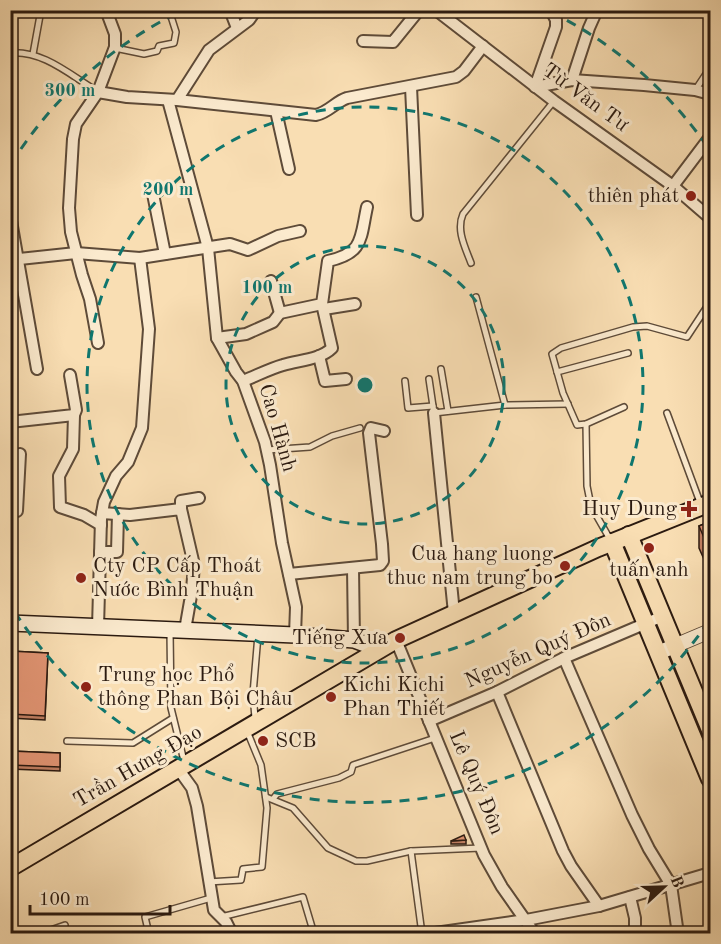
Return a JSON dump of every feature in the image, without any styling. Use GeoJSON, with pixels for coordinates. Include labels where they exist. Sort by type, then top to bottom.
{"type":"FeatureCollection","features":[{"type":"Feature","properties":{"kind":"main road","name":"Trần Hưng Đạo"},"geometry":{"type":"LineString","coordinates":[[10,868],[396,640],[612,542],[706,505]]}},
{"type":"Feature","properties":{"kind":"main road"},"geometry":{"type":"LineString","coordinates":[[630,535],[711,730]]}},
{"type":"Feature","properties":{"kind":"main road"},"geometry":{"type":"LineString","coordinates":[[612,542],[711,779]]}},
{"type":"Feature","properties":{"kind":"main road"},"geometry":{"type":"LineString","coordinates":[[10,623],[295,635],[354,640],[365,644],[375,652]]}},
{"type":"Feature","properties":{"kind":"street"},"geometry":{"type":"LineString","coordinates":[[98,343],[90,299],[71,232],[69,208],[76,124],[98,92],[115,48],[115,34],[106,10]]}},
{"type":"Feature","properties":{"kind":"street"},"geometry":{"type":"LineString","coordinates":[[230,10],[237,28]]}},
{"type":"Feature","properties":{"kind":"street"},"geometry":{"type":"LineString","coordinates":[[172,100],[209,50],[249,20],[256,10]]}},
{"type":"Feature","properties":{"kind":"street"},"geometry":{"type":"LineString","coordinates":[[363,41],[393,42],[419,10]]}},
{"type":"Feature","properties":{"kind":"street","name":"Từ Văn Tư"},"geometry":{"type":"LineString","coordinates":[[436,10],[535,87],[673,186],[711,218]]}},
{"type":"Feature","properties":{"kind":"street"},"geometry":{"type":"LineString","coordinates":[[535,87],[556,27],[556,20],[551,10]]}},
{"type":"Feature","properties":{"kind":"street"},"geometry":{"type":"LineString","coordinates":[[572,80],[588,28],[597,10]]}},
{"type":"Feature","properties":{"kind":"street"},"geometry":{"type":"LineString","coordinates":[[98,92],[127,97],[316,115],[327,112],[338,101],[347,98],[456,77],[464,71],[483,46]]}},
{"type":"Feature","properties":{"kind":"street"},"geometry":{"type":"LineString","coordinates":[[535,87],[572,80],[695,90],[711,94]]}},
{"type":"Feature","properties":{"kind":"street"},"geometry":{"type":"LineString","coordinates":[[411,87],[417,214]]}},
{"type":"Feature","properties":{"kind":"street","name":"Cao Hành"},"geometry":{"type":"LineString","coordinates":[[172,100],[208,248],[217,338],[243,381],[267,450],[282,543],[296,607],[295,635]]}},
{"type":"Feature","properties":{"kind":"street"},"geometry":{"type":"LineString","coordinates":[[276,111],[288,169]]}},
{"type":"Feature","properties":{"kind":"street"},"geometry":{"type":"LineString","coordinates":[[673,186],[711,137]]}},
{"type":"Feature","properties":{"kind":"street"},"geometry":{"type":"LineString","coordinates":[[153,194],[165,254]]}},
{"type":"Feature","properties":{"kind":"street"},"geometry":{"type":"LineString","coordinates":[[243,381],[281,365],[319,356],[332,348],[323,307],[328,261],[345,257],[354,251],[360,240],[367,207]]}},
{"type":"Feature","properties":{"kind":"street"},"geometry":{"type":"LineString","coordinates":[[10,214],[14,260],[37,369]]}},
{"type":"Feature","properties":{"kind":"street"},"geometry":{"type":"LineString","coordinates":[[14,260],[76,253],[140,258],[235,244],[248,250],[278,236],[300,231]]}},
{"type":"Feature","properties":{"kind":"street"},"geometry":{"type":"LineString","coordinates":[[98,627],[101,525],[104,502],[116,476],[128,462],[142,428],[149,329],[140,258]]}},
{"type":"Feature","properties":{"kind":"street"},"geometry":{"type":"LineString","coordinates":[[271,281],[280,313]]}},
{"type":"Feature","properties":{"kind":"street"},"geometry":{"type":"LineString","coordinates":[[217,338],[246,334],[263,328],[273,322],[280,313],[355,304]]}},
{"type":"Feature","properties":{"kind":"street"},"geometry":{"type":"LineString","coordinates":[[319,356],[325,381],[346,379]]}},
{"type":"Feature","properties":{"kind":"street"},"geometry":{"type":"LineString","coordinates":[[70,375],[76,410],[74,449],[59,476],[60,507],[84,515],[101,525]]}},
{"type":"Feature","properties":{"kind":"street"},"geometry":{"type":"LineString","coordinates":[[434,409],[454,613]]}},
{"type":"Feature","properties":{"kind":"street"},"geometry":{"type":"LineString","coordinates":[[10,422],[74,415]]}},
{"type":"Feature","properties":{"kind":"street"},"geometry":{"type":"LineString","coordinates":[[289,573],[380,565],[383,561],[369,433],[371,428],[384,431]]}},
{"type":"Feature","properties":{"kind":"street"},"geometry":{"type":"LineString","coordinates":[[10,511],[17,511],[20,454]]}},
{"type":"Feature","properties":{"kind":"street"},"geometry":{"type":"LineString","coordinates":[[178,630],[192,590],[194,565],[181,501],[199,498]]}},
{"type":"Feature","properties":{"kind":"street"},"geometry":{"type":"LineString","coordinates":[[102,513],[130,515],[181,509]]}},
{"type":"Feature","properties":{"kind":"street"},"geometry":{"type":"LineString","coordinates":[[100,552],[117,552],[118,514]]}},
{"type":"Feature","properties":{"kind":"street"},"geometry":{"type":"LineString","coordinates":[[353,568],[354,640]]}},
{"type":"Feature","properties":{"kind":"street","name":"Nguyễn Quý Đôn"},"geometry":{"type":"LineString","coordinates":[[429,721],[663,615]]}},
{"type":"Feature","properties":{"kind":"street"},"geometry":{"type":"LineString","coordinates":[[658,653],[711,631]]}},
{"type":"Feature","properties":{"kind":"street","name":"Lê Quý Đôn"},"geometry":{"type":"LineString","coordinates":[[396,640],[482,848],[502,886],[535,933]]}},
{"type":"Feature","properties":{"kind":"street"},"geometry":{"type":"LineString","coordinates":[[564,658],[632,815],[671,885],[678,933]]}},
{"type":"Feature","properties":{"kind":"street"},"geometry":{"type":"LineString","coordinates":[[497,692],[563,851],[598,906]]}},
{"type":"Feature","properties":{"kind":"street"},"geometry":{"type":"LineString","coordinates":[[182,768],[194,797],[213,910],[226,922],[232,933]]}},
{"type":"Feature","properties":{"kind":"street"},"geometry":{"type":"LineString","coordinates":[[428,933],[526,920],[598,906],[711,873]]}},
{"type":"Feature","properties":{"kind":"street"},"geometry":{"type":"LineString","coordinates":[[630,897],[635,918],[635,933]]}},
{"type":"Feature","properties":{"kind":"lane"},"geometry":{"type":"LineString","coordinates":[[33,54],[41,10]]}},
{"type":"Feature","properties":{"kind":"lane"},"geometry":{"type":"LineString","coordinates":[[115,48],[144,54],[157,51],[159,46],[174,43],[176,32],[170,10]]}},
{"type":"Feature","properties":{"kind":"lane"},"geometry":{"type":"LineString","coordinates":[[10,53],[41,56],[98,92]]}},
{"type":"Feature","properties":{"kind":"lane"},"geometry":{"type":"LineString","coordinates":[[695,90],[711,68]]}},
{"type":"Feature","properties":{"kind":"lane"},"geometry":{"type":"LineString","coordinates":[[471,263],[460,231],[463,214],[554,101]]}},
{"type":"Feature","properties":{"kind":"lane"},"geometry":{"type":"LineString","coordinates":[[476,297],[505,405]]}},
{"type":"Feature","properties":{"kind":"lane"},"geometry":{"type":"LineString","coordinates":[[624,407],[586,424],[577,424],[556,372],[552,354],[555,350],[633,327],[647,326],[687,337],[711,302]]}},
{"type":"Feature","properties":{"kind":"lane"},"geometry":{"type":"LineString","coordinates":[[556,372],[628,353]]}},
{"type":"Feature","properties":{"kind":"lane"},"geometry":{"type":"LineString","coordinates":[[441,369],[448,411]]}},
{"type":"Feature","properties":{"kind":"lane"},"geometry":{"type":"LineString","coordinates":[[429,379],[434,409]]}},
{"type":"Feature","properties":{"kind":"lane"},"geometry":{"type":"LineString","coordinates":[[405,381],[408,408],[448,411],[505,405],[568,404]]}},
{"type":"Feature","properties":{"kind":"lane"},"geometry":{"type":"LineString","coordinates":[[667,413],[706,505]]}},
{"type":"Feature","properties":{"kind":"lane"},"geometry":{"type":"LineString","coordinates":[[586,424],[587,486],[591,506],[612,542]]}},
{"type":"Feature","properties":{"kind":"lane"},"geometry":{"type":"LineString","coordinates":[[267,450],[310,447],[332,436],[360,428]]}},
{"type":"Feature","properties":{"kind":"lane"},"geometry":{"type":"LineString","coordinates":[[178,630],[170,694],[182,768]]}},
{"type":"Feature","properties":{"kind":"lane"},"geometry":{"type":"LineString","coordinates":[[208,882],[241,880],[243,869],[262,867],[269,798],[251,726],[258,633]]}},
{"type":"Feature","properties":{"kind":"lane"},"geometry":{"type":"LineString","coordinates":[[67,741],[133,743],[173,718]]}},
{"type":"Feature","properties":{"kind":"lane"},"geometry":{"type":"LineString","coordinates":[[269,798],[339,778],[351,772],[353,765],[435,738]]}},
{"type":"Feature","properties":{"kind":"lane"},"geometry":{"type":"LineString","coordinates":[[269,798],[293,808],[328,848],[356,861],[367,861],[411,851],[482,848]]}},
{"type":"Feature","properties":{"kind":"lane"},"geometry":{"type":"LineString","coordinates":[[411,851],[422,933]]}},
{"type":"Feature","properties":{"kind":"lane"},"geometry":{"type":"LineString","coordinates":[[221,917],[303,897],[314,933]]}},
{"type":"Feature","properties":{"kind":"lane"},"geometry":{"type":"LineString","coordinates":[[149,933],[145,917],[211,898]]}},
{"type":"Feature","properties":{"kind":"lane"},"geometry":{"type":"LineString","coordinates":[[39,933],[66,925]]}},
{"type":"Feature","properties":{"kind":"building"},"geometry":{"type":"Polygon","coordinates":[[[711,521],[711,554],[699,526],[711,521]]]}},
{"type":"Feature","properties":{"kind":"building"},"geometry":{"type":"Polygon","coordinates":[[[10,651],[48,653],[45,716],[10,714],[10,651]]]}},
{"type":"Feature","properties":{"kind":"building"},"geometry":{"type":"Polygon","coordinates":[[[10,751],[60,753],[60,767],[10,765],[10,751]]]}},
{"type":"Feature","properties":{"kind":"building"},"geometry":{"type":"Polygon","coordinates":[[[464,835],[466,840],[451,841],[464,835]]]}},
{"type":"Feature","properties":{"kind":"place","name":"thiên phát"},"geometry":{"type":"Point","coordinates":[691,196]}},
{"type":"Feature","properties":{"kind":"place","name":"Huy Dung"},"geometry":{"type":"Point","coordinates":[689,509]}},
{"type":"Feature","properties":{"kind":"place","name":"tuấn anh"},"geometry":{"type":"Point","coordinates":[649,548]}},
{"type":"Feature","properties":{"kind":"place","name":"Cua hang luong thuc nam trung bo"},"geometry":{"type":"Point","coordinates":[565,566]}},
{"type":"Feature","properties":{"kind":"place","name":"Cty CP Cấp Thoát Nước Bình Thuận"},"geometry":{"type":"Point","coordinates":[81,578]}},
{"type":"Feature","properties":{"kind":"place","name":"Tiếng Xưa"},"geometry":{"type":"Point","coordinates":[400,638]}},
{"type":"Feature","properties":{"kind":"place","name":"Trung học Phổ thông Phan Bội Châu"},"geometry":{"type":"Point","coordinates":[86,687]}},
{"type":"Feature","properties":{"kind":"place","name":"Kichi Kichi Phan Thiết"},"geometry":{"type":"Point","coordinates":[331,697]}},
{"type":"Feature","properties":{"kind":"place","name":"SCB"},"geometry":{"type":"Point","coordinates":[263,741]}}]}
